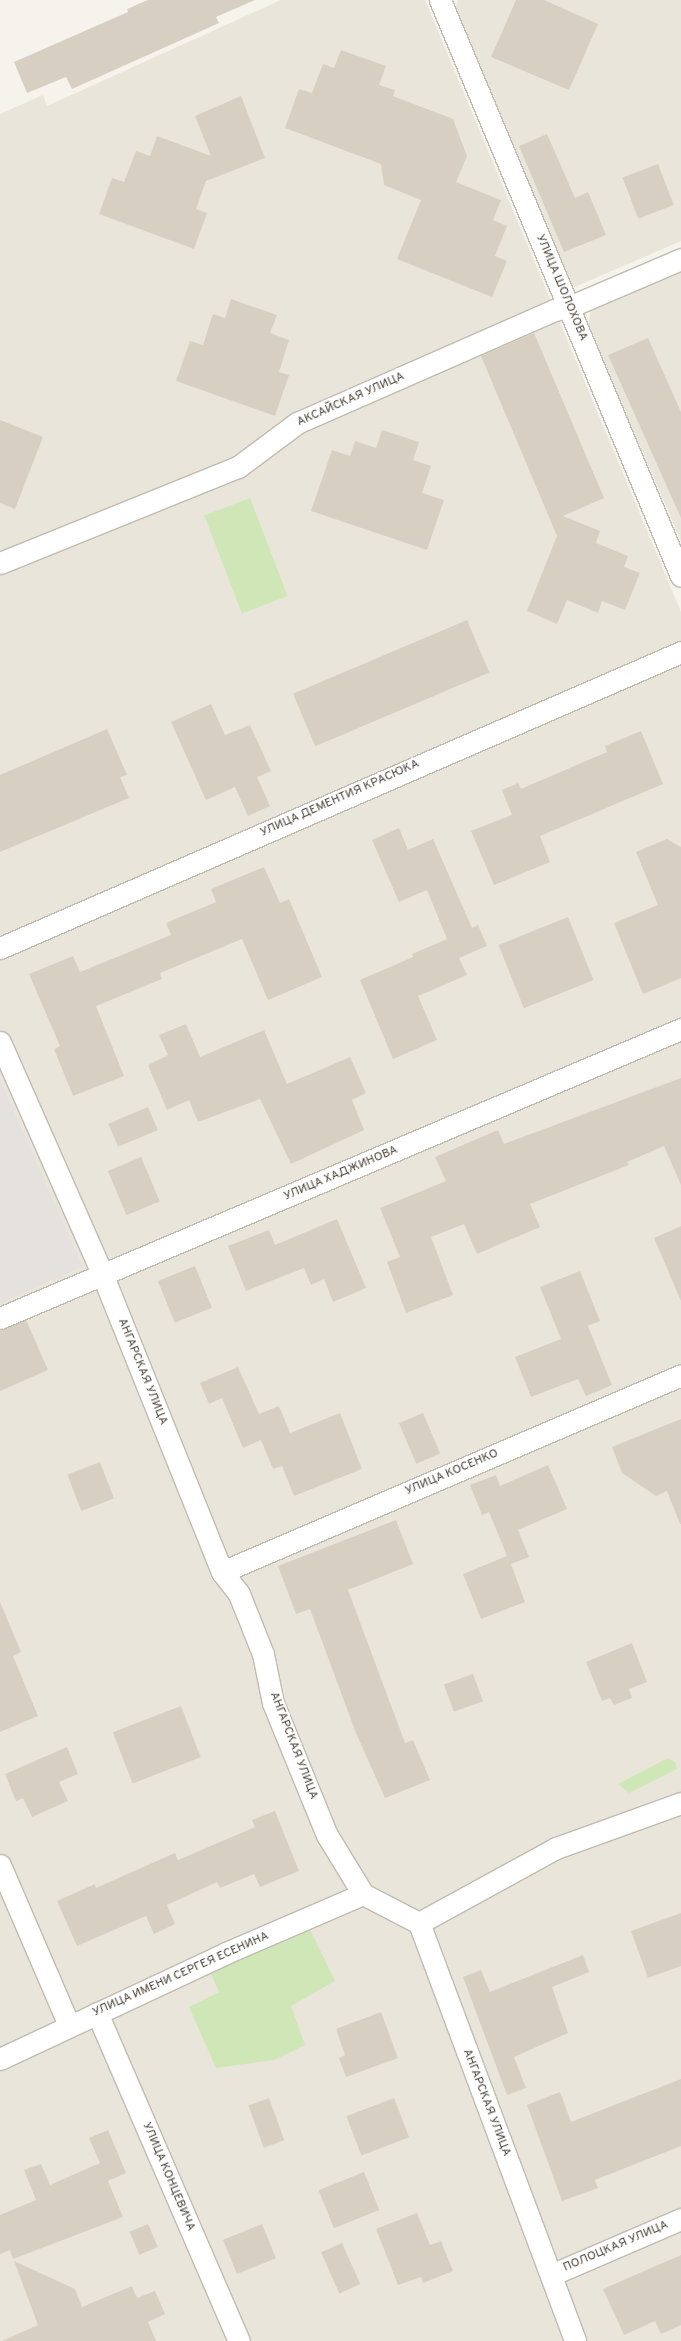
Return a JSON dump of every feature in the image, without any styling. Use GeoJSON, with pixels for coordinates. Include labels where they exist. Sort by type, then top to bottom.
{"type":"FeatureCollection","features":[{"type":"Feature","properties":{"kind":"street","name":"УЛИЦА ШОЛОХОВА"},"geometry":{"type":"LineString","coordinates":[[440,0],[681,576]]}},
{"type":"Feature","properties":{"kind":"street","name":"АКСАЙСКАЯ УЛИЦА"},"geometry":{"type":"LineString","coordinates":[[0,563],[238,467],[297,423],[555,310],[569,307],[681,259]]}},
{"type":"Feature","properties":{"kind":"street","name":"УЛИЦА ДЕМЕНТИЯ КРАСЮКА"},"geometry":{"type":"LineString","coordinates":[[0,948],[681,652]]}},
{"type":"Feature","properties":{"kind":"street","name":"УЛИЦА ХАДЖИНОВА"},"geometry":{"type":"LineString","coordinates":[[0,1318],[103,1276],[681,1029]]}},
{"type":"Feature","properties":{"kind":"street","name":"АНГАРСКАЯ УЛИЦА"},"geometry":{"type":"LineString","coordinates":[[0,1042],[103,1276],[222,1572],[243,1603],[263,1654],[273,1703],[327,1835],[363,1894]]}},
{"type":"Feature","properties":{"kind":"street","name":"УЛИЦА КОСЕНКО"},"geometry":{"type":"LineString","coordinates":[[222,1572],[681,1375]]}},
{"type":"Feature","properties":{"kind":"street"},"geometry":{"type":"LineString","coordinates":[[363,1894],[419,1923],[556,1848],[681,1802]]}},
{"type":"Feature","properties":{"kind":"street"},"geometry":{"type":"LineString","coordinates":[[0,1865],[70,2025]]}},
{"type":"Feature","properties":{"kind":"street","name":"УЛИЦА ИМЕНИ СЕРГЕЯ ЕСЕНИНА"},"geometry":{"type":"LineString","coordinates":[[0,2058],[226,1953],[363,1894]]}},
{"type":"Feature","properties":{"kind":"street","name":"АНГАРСКАЯ УЛИЦА"},"geometry":{"type":"LineString","coordinates":[[419,1923],[575,2341]]}},
{"type":"Feature","properties":{"kind":"street","name":"УЛИЦА КОНЦЕВИЧА"},"geometry":{"type":"LineString","coordinates":[[97,2013],[239,2341]]}},
{"type":"Feature","properties":{"kind":"street","name":"ПОЛОЦКАЯ УЛИЦА"},"geometry":{"type":"LineString","coordinates":[[551,2275],[681,2219]]}},
{"type":"Feature","properties":{"kind":"shaded area"},"geometry":{"type":"Polygon","coordinates":[[[281,0],[425,0],[681,612],[681,2341],[0,2341],[0,1304],[83,1267],[0,1078],[0,114],[43,95],[47,106],[281,0]]]}},
{"type":"Feature","properties":{"kind":"shaded area"},"geometry":{"type":"Polygon","coordinates":[[[458,0],[681,0],[681,241],[570,289],[454,12],[458,0]]]}},
{"type":"Feature","properties":{"kind":"shaded area"},"geometry":{"type":"Polygon","coordinates":[[[681,271],[681,541],[588,325],[591,311],[681,271]]]}},
{"type":"Feature","properties":{"kind":"shaded area"},"geometry":{"type":"Polygon","coordinates":[[[0,1078],[83,1267],[0,1304],[0,1078]]]}},
{"type":"Feature","properties":{"kind":"green space"},"geometry":{"type":"Polygon","coordinates":[[[250,498],[288,596],[242,614],[204,516],[250,498]]]}},
{"type":"Feature","properties":{"kind":"green space"},"geometry":{"type":"Polygon","coordinates":[[[668,1758],[675,1762],[677,1769],[629,1793],[618,1784],[668,1758]]]}},
{"type":"Feature","properties":{"kind":"green space"},"geometry":{"type":"Polygon","coordinates":[[[307,1923],[335,1981],[291,2006],[305,2045],[274,2060],[216,2068],[189,2007],[219,1992],[208,1967],[307,1923]]]}},
{"type":"Feature","properties":{"kind":"building"},"geometry":{"type":"Polygon","coordinates":[[[148,0],[255,0],[216,17],[219,23],[72,89],[66,77],[27,93],[14,62],[128,12],[127,9],[148,0]]]}},
{"type":"Feature","properties":{"kind":"building"},"geometry":{"type":"Polygon","coordinates":[[[516,0],[544,0],[598,24],[569,90],[491,57],[516,0]]]}},
{"type":"Feature","properties":{"kind":"building"},"geometry":{"type":"Polygon","coordinates":[[[341,50],[386,66],[379,85],[395,90],[393,96],[453,119],[467,156],[456,182],[501,200],[493,220],[507,226],[495,256],[507,261],[492,297],[397,259],[421,200],[384,185],[381,164],[285,128],[299,89],[312,93],[323,64],[334,68],[341,50]]]}},
{"type":"Feature","properties":{"kind":"building"},"geometry":{"type":"Polygon","coordinates":[[[241,96],[265,158],[206,181],[196,209],[207,213],[194,249],[99,214],[112,178],[124,182],[136,151],[150,156],[157,136],[211,156],[195,116],[241,96]]]}},
{"type":"Feature","properties":{"kind":"building"},"geometry":{"type":"Polygon","coordinates":[[[547,134],[575,198],[588,192],[606,235],[564,252],[519,146],[547,134]]]}},
{"type":"Feature","properties":{"kind":"building"},"geometry":{"type":"Polygon","coordinates":[[[658,164],[674,205],[638,219],[623,178],[658,164]]]}},
{"type":"Feature","properties":{"kind":"building"},"geometry":{"type":"Polygon","coordinates":[[[231,299],[277,315],[270,333],[289,340],[279,372],[289,375],[275,416],[176,381],[190,341],[203,345],[213,314],[225,318],[231,299]]]}},
{"type":"Feature","properties":{"kind":"building"},"geometry":{"type":"Polygon","coordinates":[[[534,333],[604,498],[563,516],[600,531],[596,543],[628,556],[624,567],[640,573],[625,610],[602,601],[598,613],[567,600],[557,624],[527,611],[557,536],[481,356],[534,333]]]}},
{"type":"Feature","properties":{"kind":"building"},"geometry":{"type":"Polygon","coordinates":[[[648,338],[681,412],[681,518],[608,355],[648,338]]]}},
{"type":"Feature","properties":{"kind":"building"},"geometry":{"type":"Polygon","coordinates":[[[0,420],[43,437],[15,509],[0,503],[0,420]]]}},
{"type":"Feature","properties":{"kind":"building"},"geometry":{"type":"Polygon","coordinates":[[[382,430],[419,442],[413,460],[431,466],[422,493],[444,500],[427,550],[311,511],[332,450],[350,456],[355,441],[376,448],[382,430]]]}},
{"type":"Feature","properties":{"kind":"building"},"geometry":{"type":"Polygon","coordinates":[[[467,620],[489,672],[315,746],[293,694],[467,620]]]}},
{"type":"Feature","properties":{"kind":"building"},"geometry":{"type":"Polygon","coordinates":[[[211,704],[225,735],[250,725],[271,771],[257,777],[270,806],[248,816],[235,787],[206,800],[171,722],[211,704]]]}},
{"type":"Feature","properties":{"kind":"building"},"geometry":{"type":"Polygon","coordinates":[[[107,729],[127,775],[120,777],[129,798],[0,852],[0,775],[107,729]]]}},
{"type":"Feature","properties":{"kind":"building"},"geometry":{"type":"Polygon","coordinates":[[[641,731],[663,784],[540,836],[550,862],[494,885],[471,831],[512,815],[502,790],[518,783],[521,789],[607,752],[605,746],[641,731]]]}},
{"type":"Feature","properties":{"kind":"building"},"geometry":{"type":"Polygon","coordinates":[[[399,828],[408,850],[433,839],[472,928],[478,925],[487,946],[459,958],[467,975],[418,996],[437,1040],[393,1059],[360,980],[413,957],[412,954],[447,939],[427,890],[399,902],[372,840],[399,828]]]}},
{"type":"Feature","properties":{"kind":"building"},"geometry":{"type":"Polygon","coordinates":[[[667,839],[681,847],[681,978],[643,994],[614,923],[658,905],[636,852],[667,839]]]}},
{"type":"Feature","properties":{"kind":"building"},"geometry":{"type":"Polygon","coordinates":[[[264,867],[280,903],[289,899],[322,977],[268,1000],[242,939],[160,973],[162,979],[96,1006],[124,1076],[73,1096],[54,1049],[60,1046],[29,974],[73,956],[80,972],[171,935],[166,923],[216,902],[211,889],[264,867]]]}},
{"type":"Feature","properties":{"kind":"building"},"geometry":{"type":"Polygon","coordinates":[[[568,917],[593,980],[524,1008],[498,945],[568,917]]]}},
{"type":"Feature","properties":{"kind":"building"},"geometry":{"type":"Polygon","coordinates":[[[186,1024],[200,1057],[264,1030],[287,1084],[350,1057],[366,1093],[352,1100],[364,1130],[291,1164],[260,1099],[198,1122],[189,1100],[167,1110],[148,1065],[168,1055],[159,1035],[186,1024]]]}},
{"type":"Feature","properties":{"kind":"building"},"geometry":{"type":"Polygon","coordinates":[[[681,1078],[681,1185],[664,1146],[627,1162],[629,1165],[530,1204],[540,1227],[477,1254],[464,1224],[431,1237],[453,1295],[406,1313],[387,1262],[400,1257],[380,1208],[446,1181],[435,1157],[498,1130],[504,1144],[681,1078]]]}},
{"type":"Feature","properties":{"kind":"building"},"geometry":{"type":"Polygon","coordinates":[[[148,1107],[158,1130],[118,1147],[108,1124],[148,1107]]]}},
{"type":"Feature","properties":{"kind":"building"},"geometry":{"type":"Polygon","coordinates":[[[141,1157],[160,1201],[127,1215],[108,1171],[141,1157]]]}},
{"type":"Feature","properties":{"kind":"building"},"geometry":{"type":"Polygon","coordinates":[[[337,1219],[366,1288],[333,1302],[324,1279],[311,1285],[304,1268],[246,1291],[228,1246],[269,1230],[275,1245],[337,1219]]]}},
{"type":"Feature","properties":{"kind":"building"},"geometry":{"type":"Polygon","coordinates":[[[681,1226],[681,1301],[654,1238],[681,1226]]]}},
{"type":"Feature","properties":{"kind":"building"},"geometry":{"type":"Polygon","coordinates":[[[195,1266],[212,1308],[175,1323],[158,1281],[195,1266]]]}},
{"type":"Feature","properties":{"kind":"building"},"geometry":{"type":"Polygon","coordinates":[[[580,1271],[600,1321],[588,1326],[612,1385],[586,1396],[578,1379],[531,1397],[515,1357],[561,1339],[540,1287],[580,1271]]]}},
{"type":"Feature","properties":{"kind":"building"},"geometry":{"type":"Polygon","coordinates":[[[26,1320],[48,1370],[0,1391],[0,1331],[26,1320]]]}},
{"type":"Feature","properties":{"kind":"building"},"geometry":{"type":"Polygon","coordinates":[[[238,1367],[259,1414],[279,1406],[290,1433],[340,1413],[362,1469],[294,1496],[282,1466],[273,1469],[261,1440],[243,1448],[222,1398],[209,1404],[200,1383],[238,1367]]]}},
{"type":"Feature","properties":{"kind":"building"},"geometry":{"type":"Polygon","coordinates":[[[423,1413],[440,1454],[416,1464],[399,1423],[423,1413]]]}},
{"type":"Feature","properties":{"kind":"building"},"geometry":{"type":"Polygon","coordinates":[[[681,1419],[680,1524],[667,1491],[656,1496],[622,1473],[612,1447],[681,1419]]]}},
{"type":"Feature","properties":{"kind":"building"},"geometry":{"type":"Polygon","coordinates":[[[100,1462],[114,1498],[81,1511],[67,1475],[100,1462]]]}},
{"type":"Feature","properties":{"kind":"building"},"geometry":{"type":"Polygon","coordinates":[[[548,1465],[567,1509],[518,1530],[529,1557],[511,1564],[525,1602],[481,1619],[463,1574],[507,1556],[489,1512],[482,1515],[470,1485],[496,1475],[500,1486],[548,1465]]]}},
{"type":"Feature","properties":{"kind":"building"},"geometry":{"type":"Polygon","coordinates":[[[396,1520],[413,1564],[348,1590],[405,1743],[413,1740],[430,1780],[385,1798],[356,1733],[310,1609],[296,1614],[278,1566],[396,1520]]]}},
{"type":"Feature","properties":{"kind":"building"},"geometry":{"type":"Polygon","coordinates":[[[0,1602],[21,1652],[13,1656],[38,1716],[0,1732],[0,1602]]]}},
{"type":"Feature","properties":{"kind":"building"},"geometry":{"type":"Polygon","coordinates":[[[632,1643],[647,1682],[629,1689],[632,1698],[614,1705],[610,1698],[602,1701],[586,1662],[632,1643]]]}},
{"type":"Feature","properties":{"kind":"building"},"geometry":{"type":"Polygon","coordinates":[[[473,1674],[483,1701],[454,1712],[444,1685],[473,1674]]]}},
{"type":"Feature","properties":{"kind":"building"},"geometry":{"type":"Polygon","coordinates":[[[181,1706],[201,1757],[133,1784],[113,1732],[181,1706]]]}},
{"type":"Feature","properties":{"kind":"building"},"geometry":{"type":"Polygon","coordinates":[[[67,1747],[78,1774],[59,1782],[68,1801],[32,1817],[23,1798],[16,1801],[5,1774],[67,1747]]]}},
{"type":"Feature","properties":{"kind":"building"},"geometry":{"type":"Polygon","coordinates":[[[275,1811],[299,1871],[260,1887],[254,1874],[220,1888],[217,1882],[167,1905],[175,1924],[154,1934],[146,1916],[77,1946],[57,1901],[95,1884],[96,1888],[175,1853],[178,1860],[255,1827],[252,1820],[275,1811]]]}},
{"type":"Feature","properties":{"kind":"building"},"geometry":{"type":"Polygon","coordinates":[[[681,1913],[681,1966],[648,1978],[631,1931],[681,1913]]]}},
{"type":"Feature","properties":{"kind":"building"},"geometry":{"type":"Polygon","coordinates":[[[583,1955],[589,1972],[552,1987],[568,2033],[514,2057],[526,2088],[507,2095],[463,1977],[481,1970],[490,1992],[583,1955]]]}},
{"type":"Feature","properties":{"kind":"building"},"geometry":{"type":"Polygon","coordinates":[[[381,2012],[398,2058],[346,2077],[339,2058],[345,2055],[336,2029],[381,2012]]]}},
{"type":"Feature","properties":{"kind":"building"},"geometry":{"type":"Polygon","coordinates":[[[681,2079],[681,2146],[595,2180],[598,2188],[562,2201],[527,2105],[560,2092],[571,2122],[681,2079]]]}},
{"type":"Feature","properties":{"kind":"building"},"geometry":{"type":"Polygon","coordinates":[[[269,2098],[284,2140],[264,2148],[248,2106],[269,2098]]]}},
{"type":"Feature","properties":{"kind":"building"},"geometry":{"type":"Polygon","coordinates":[[[394,2098],[409,2137],[361,2155],[346,2116],[394,2098]]]}},
{"type":"Feature","properties":{"kind":"building"},"geometry":{"type":"Polygon","coordinates":[[[108,2130],[126,2173],[108,2181],[123,2217],[13,2259],[10,2250],[0,2254],[0,2215],[36,2200],[24,2170],[41,2164],[50,2185],[100,2163],[89,2138],[108,2130]]]}},
{"type":"Feature","properties":{"kind":"building"},"geometry":{"type":"Polygon","coordinates":[[[364,2172],[379,2210],[334,2228],[319,2190],[364,2172]]]}},
{"type":"Feature","properties":{"kind":"building"},"geometry":{"type":"Polygon","coordinates":[[[417,2213],[430,2245],[441,2241],[453,2271],[423,2283],[421,2277],[398,2285],[376,2229],[417,2213]]]}},
{"type":"Feature","properties":{"kind":"building"},"geometry":{"type":"Polygon","coordinates":[[[148,2224],[158,2247],[139,2255],[130,2232],[148,2224]]]}},
{"type":"Feature","properties":{"kind":"building"},"geometry":{"type":"Polygon","coordinates":[[[262,2224],[276,2258],[237,2274],[223,2240],[262,2224]]]}},
{"type":"Feature","properties":{"kind":"building"},"geometry":{"type":"Polygon","coordinates":[[[342,2243],[360,2284],[339,2293],[321,2252],[342,2243]]]}},
{"type":"Feature","properties":{"kind":"building"},"geometry":{"type":"Polygon","coordinates":[[[681,2255],[681,2325],[661,2334],[655,2321],[624,2335],[603,2289],[681,2255]]]}},
{"type":"Feature","properties":{"kind":"building"},"geometry":{"type":"Polygon","coordinates":[[[14,2261],[75,2289],[82,2307],[132,2286],[137,2298],[155,2291],[165,2314],[148,2322],[156,2341],[2,2341],[38,2325],[14,2261]]]}}]}
